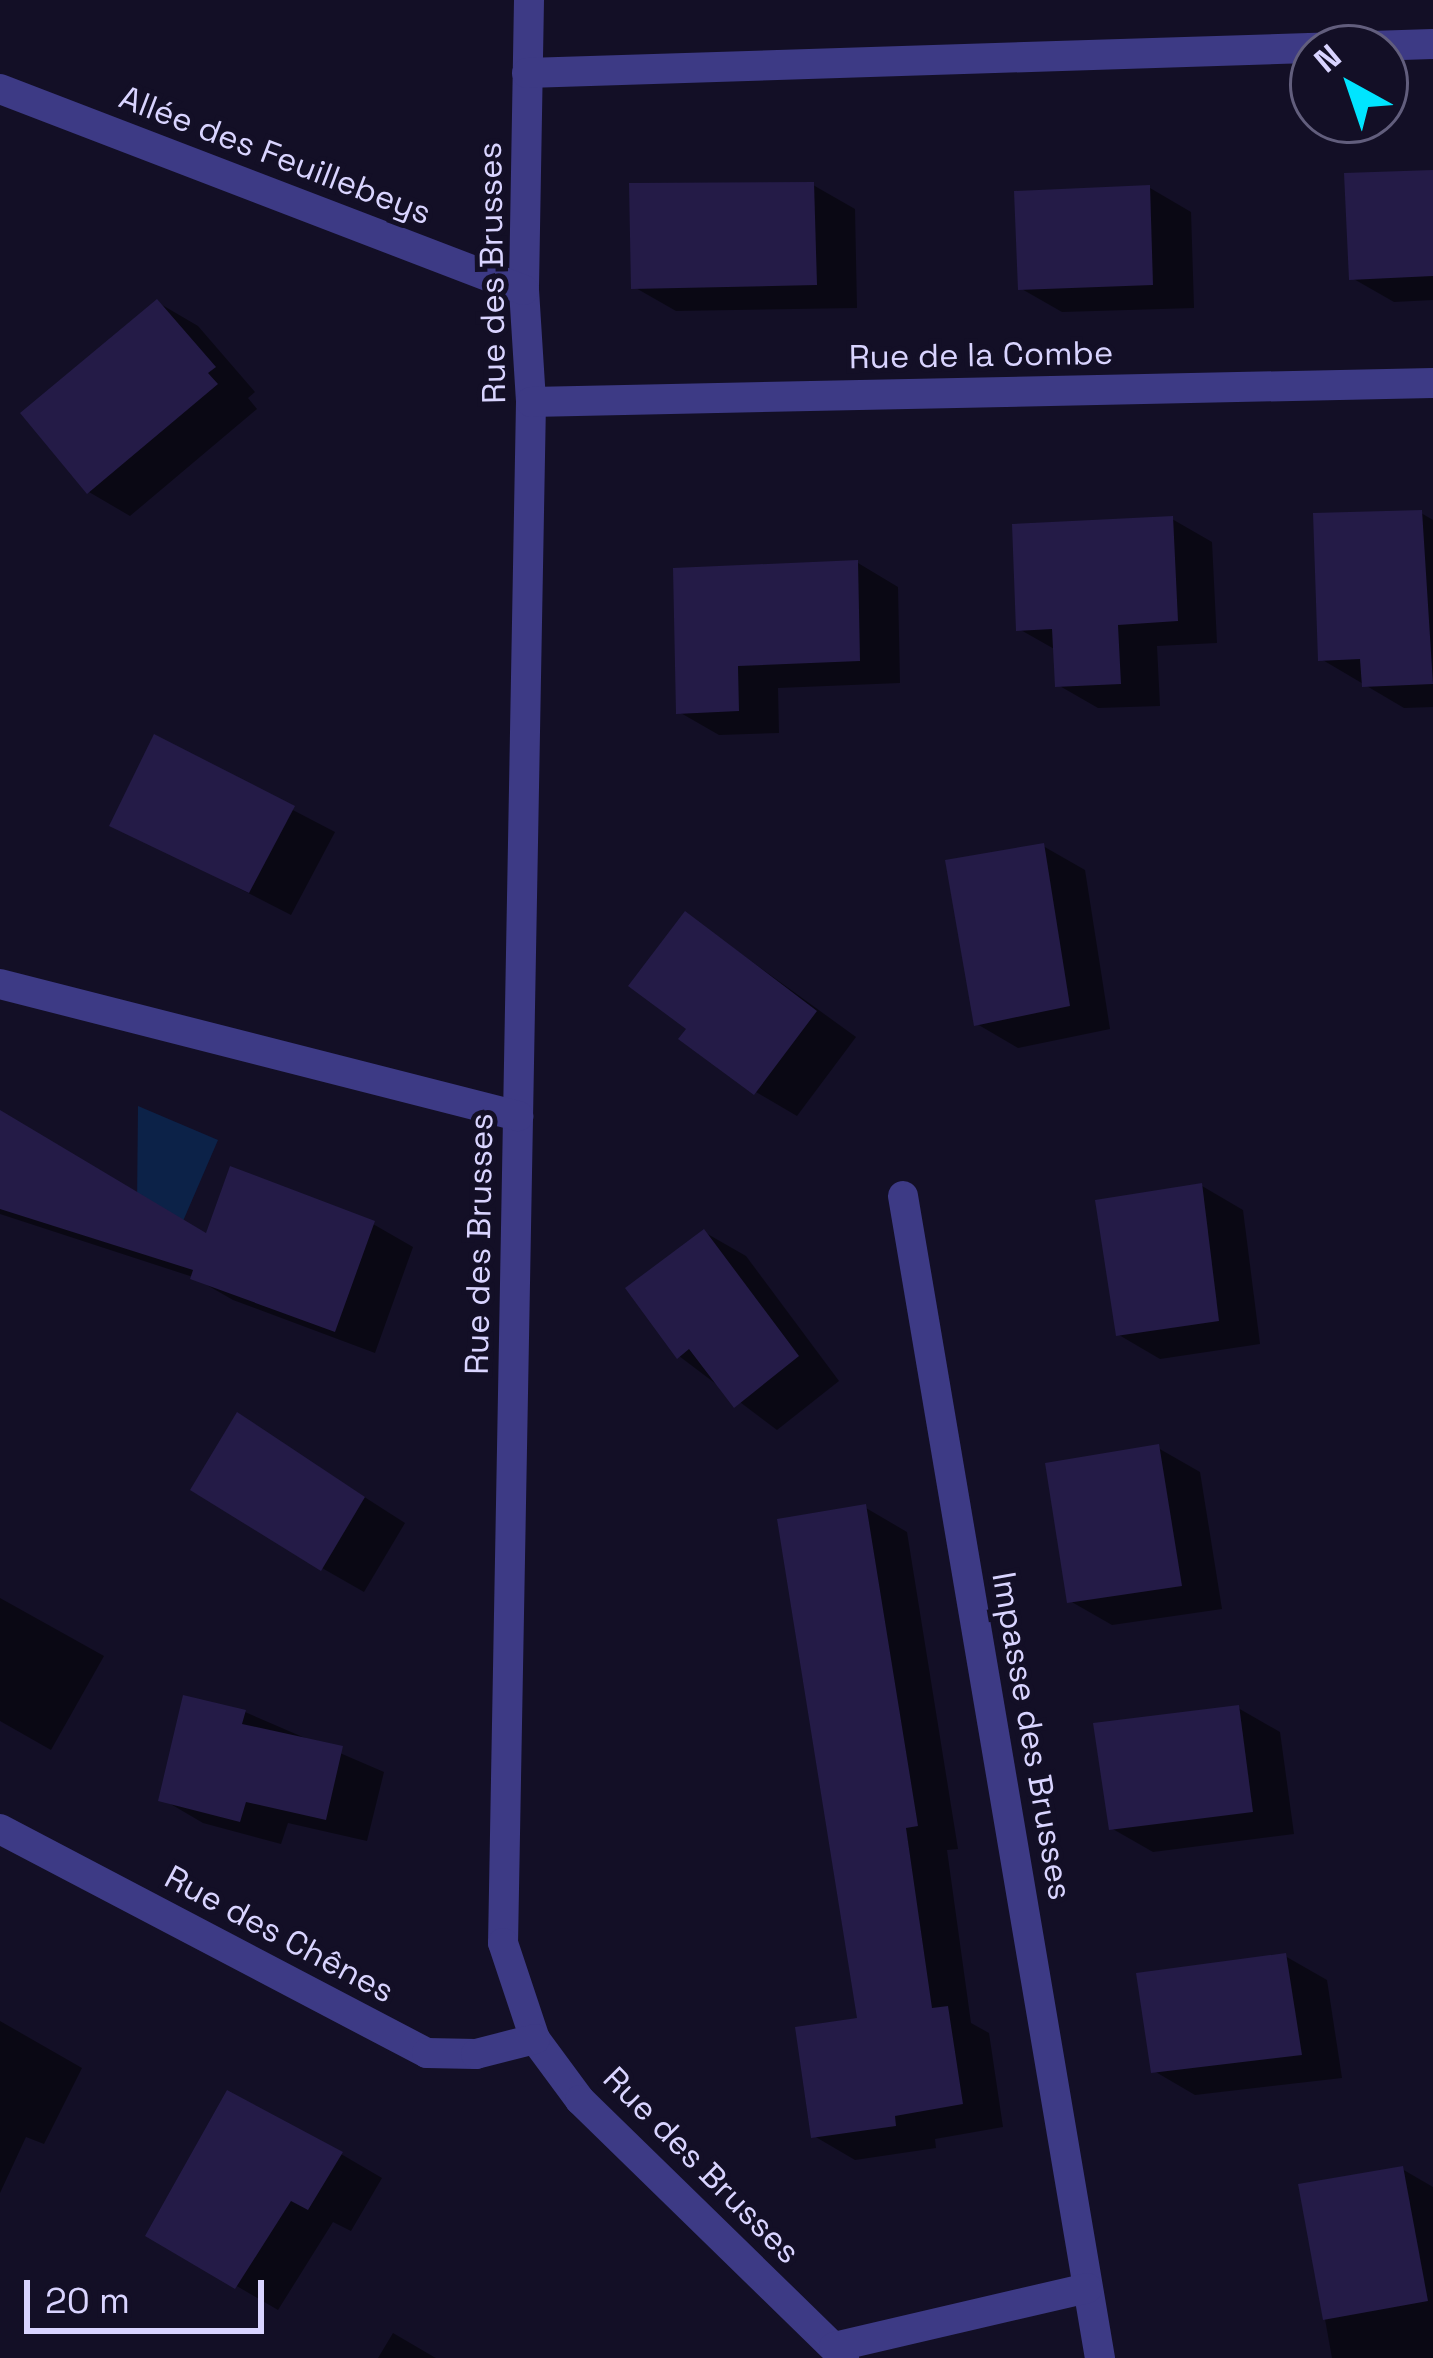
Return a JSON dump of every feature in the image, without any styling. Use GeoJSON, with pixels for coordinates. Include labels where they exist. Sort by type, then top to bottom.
{"type":"FeatureCollection","features":[{"type":"Feature","properties":{"kind":"street","name":"Rue des Brusses"},"geometry":{"type":"LineString","coordinates":[[529,0],[524,290],[531,402],[503,1943],[535,2039],[580,2099],[839,2353]]}},
{"type":"Feature","properties":{"kind":"street"},"geometry":{"type":"LineString","coordinates":[[527,73],[1433,44]]}},
{"type":"Feature","properties":{"kind":"street","name":"Allée des Feuillebeys"},"geometry":{"type":"LineString","coordinates":[[0,89],[524,290]]}},
{"type":"Feature","properties":{"kind":"street","name":"Rue de la Combe"},"geometry":{"type":"LineString","coordinates":[[531,402],[1433,383]]}},
{"type":"Feature","properties":{"kind":"street"},"geometry":{"type":"LineString","coordinates":[[0,984],[518,1116]]}},
{"type":"Feature","properties":{"kind":"street","name":"Impasse des Brusses"},"geometry":{"type":"LineString","coordinates":[[904,1196],[1100,2358]]}},
{"type":"Feature","properties":{"kind":"street","name":"Rue des Chênes"},"geometry":{"type":"LineString","coordinates":[[0,1829],[428,2053],[476,2054],[535,2039]]}},
{"type":"Feature","properties":{"kind":"street"},"geometry":{"type":"LineString","coordinates":[[839,2353],[1087,2288]]}},
{"type":"Feature","properties":{"kind":"water"},"geometry":{"type":"Polygon","coordinates":[[[138,1106],[218,1140],[180,1228],[137,1206],[138,1106]]]}},
{"type":"Feature","properties":{"kind":"building"},"geometry":{"type":"Polygon","coordinates":[[[1433,170],[1433,276],[1349,280],[1344,173],[1433,170]]]}},
{"type":"Feature","properties":{"kind":"building"},"geometry":{"type":"Polygon","coordinates":[[[814,182],[817,285],[631,289],[629,183],[814,182]]]}},
{"type":"Feature","properties":{"kind":"building"},"geometry":{"type":"Polygon","coordinates":[[[1150,185],[1153,285],[1018,290],[1014,191],[1150,185]]]}},
{"type":"Feature","properties":{"kind":"building"},"geometry":{"type":"Polygon","coordinates":[[[157,299],[216,367],[208,373],[218,384],[87,494],[20,413],[157,299]]]}},
{"type":"Feature","properties":{"kind":"building"},"geometry":{"type":"Polygon","coordinates":[[[1422,510],[1433,684],[1362,687],[1360,659],[1318,661],[1313,513],[1422,510]]]}},
{"type":"Feature","properties":{"kind":"building"},"geometry":{"type":"Polygon","coordinates":[[[1173,516],[1178,621],[1118,625],[1121,684],[1055,687],[1052,629],[1016,631],[1012,524],[1173,516]]]}},
{"type":"Feature","properties":{"kind":"building"},"geometry":{"type":"Polygon","coordinates":[[[858,560],[860,661],[738,666],[739,711],[676,714],[673,568],[858,560]]]}},
{"type":"Feature","properties":{"kind":"building"},"geometry":{"type":"Polygon","coordinates":[[[154,734],[295,806],[249,893],[109,826],[154,734]]]}},
{"type":"Feature","properties":{"kind":"building"},"geometry":{"type":"Polygon","coordinates":[[[1044,843],[1070,1006],[974,1026],[945,860],[1044,843]]]}},
{"type":"Feature","properties":{"kind":"building"},"geometry":{"type":"Polygon","coordinates":[[[685,911],[817,1011],[754,1095],[678,1039],[686,1029],[628,986],[685,911]]]}},
{"type":"Feature","properties":{"kind":"building"},"geometry":{"type":"Polygon","coordinates":[[[0,1110],[206,1233],[230,1166],[375,1221],[335,1332],[190,1279],[193,1270],[0,1209],[0,1110]]]}},
{"type":"Feature","properties":{"kind":"building"},"geometry":{"type":"Polygon","coordinates":[[[1202,1183],[1219,1321],[1116,1336],[1095,1200],[1202,1183]]]}},
{"type":"Feature","properties":{"kind":"building"},"geometry":{"type":"Polygon","coordinates":[[[704,1229],[799,1356],[734,1408],[689,1349],[677,1359],[625,1288],[704,1229]]]}},
{"type":"Feature","properties":{"kind":"building"},"geometry":{"type":"Polygon","coordinates":[[[237,1412],[365,1497],[321,1571],[190,1490],[237,1412]]]}},
{"type":"Feature","properties":{"kind":"building"},"geometry":{"type":"Polygon","coordinates":[[[1159,1444],[1182,1586],[1067,1603],[1045,1463],[1159,1444]]]}},
{"type":"Feature","properties":{"kind":"building"},"geometry":{"type":"Polygon","coordinates":[[[866,1504],[918,1826],[906,1828],[932,2008],[948,2006],[963,2104],[895,2116],[896,2126],[811,2138],[795,2027],[857,2018],[777,1519],[866,1504]]]}},
{"type":"Feature","properties":{"kind":"building"},"geometry":{"type":"Polygon","coordinates":[[[183,1695],[246,1710],[242,1724],[343,1746],[326,1820],[246,1802],[240,1822],[158,1801],[183,1695]]]}},
{"type":"Feature","properties":{"kind":"building"},"geometry":{"type":"Polygon","coordinates":[[[1239,1705],[1253,1812],[1109,1830],[1093,1723],[1239,1705]]]}},
{"type":"Feature","properties":{"kind":"building"},"geometry":{"type":"Polygon","coordinates":[[[1286,1953],[1302,2055],[1151,2073],[1136,1973],[1286,1953]]]}},
{"type":"Feature","properties":{"kind":"building"},"geometry":{"type":"Polygon","coordinates":[[[227,2090],[343,2152],[308,2210],[291,2201],[235,2289],[145,2236],[227,2090]]]}},
{"type":"Feature","properties":{"kind":"building"},"geometry":{"type":"Polygon","coordinates":[[[1403,2166],[1428,2301],[1323,2320],[1298,2184],[1403,2166]]]}}]}
